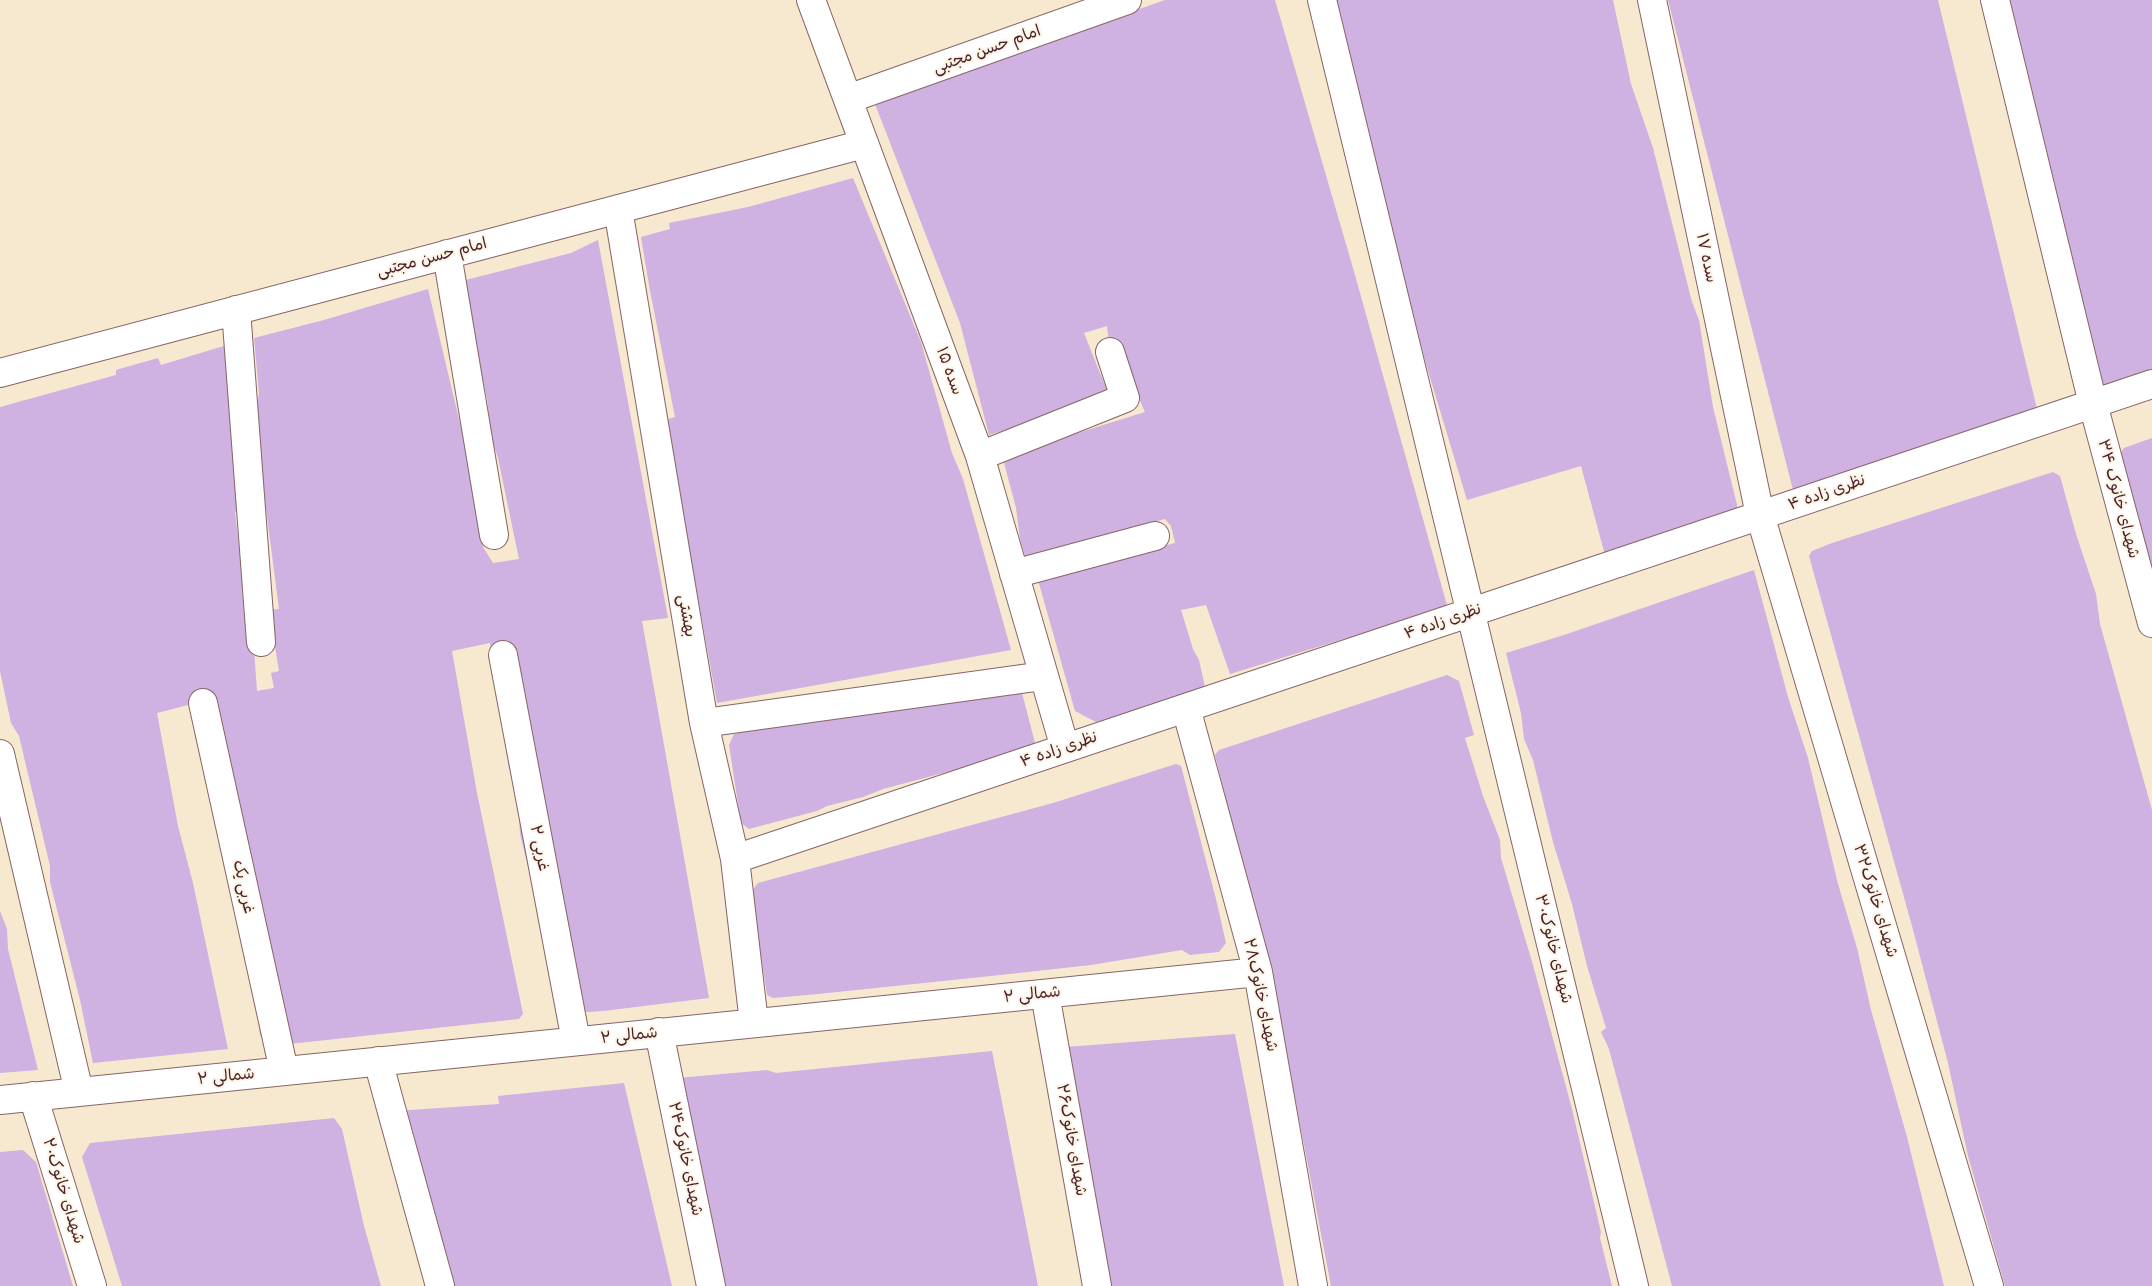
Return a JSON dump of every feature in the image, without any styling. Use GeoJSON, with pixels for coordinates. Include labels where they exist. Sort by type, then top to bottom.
{"type":"FeatureCollection","features":[{"type":"Feature","properties":{"kind":"street","name":"سده ۱۵"},"geometry":{"type":"LineString","coordinates":[[811,0],[980,456],[1065,748]]}},
{"type":"Feature","properties":{"kind":"street","name":"امام حسن مجتبی"},"geometry":{"type":"LineString","coordinates":[[848,99],[1127,0]]}},
{"type":"Feature","properties":{"kind":"street","name":"شهدای خانوک۳۰"},"geometry":{"type":"LineString","coordinates":[[1322,0],[1634,1286]]}},
{"type":"Feature","properties":{"kind":"street","name":"سده ۱۷"},"geometry":{"type":"LineString","coordinates":[[1652,0],[1760,515]]}},
{"type":"Feature","properties":{"kind":"street","name":"۳۴ شهدای خانوک"},"geometry":{"type":"LineString","coordinates":[[1995,0],[2092,404],[2152,623]]}},
{"type":"Feature","properties":{"kind":"street","name":"امام حسن مجتبی"},"geometry":{"type":"LineString","coordinates":[[0,373],[864,144]]}},
{"type":"Feature","properties":{"kind":"street","name":"بهشتی"},"geometry":{"type":"LineString","coordinates":[[618,209],[704,723],[735,859],[754,1023]]}},
{"type":"Feature","properties":{"kind":"street"},"geometry":{"type":"LineString","coordinates":[[448,254],[494,535]]}},
{"type":"Feature","properties":{"kind":"street"},"geometry":{"type":"LineString","coordinates":[[236,310],[261,642]]}},
{"type":"Feature","properties":{"kind":"street"},"geometry":{"type":"LineString","coordinates":[[980,456],[1125,398],[1110,352]]}},
{"type":"Feature","properties":{"kind":"street","name":"نظری زاده ۴"},"geometry":{"type":"LineString","coordinates":[[735,859],[2152,384]]}},
{"type":"Feature","properties":{"kind":"street","name":"شهدای خانوک۳۲"},"geometry":{"type":"LineString","coordinates":[[1760,515],[1989,1286]]}},
{"type":"Feature","properties":{"kind":"street"},"geometry":{"type":"LineString","coordinates":[[1014,574],[1155,536]]}},
{"type":"Feature","properties":{"kind":"street","name":"۲ غربی"},"geometry":{"type":"LineString","coordinates":[[502,655],[576,1041]]}},
{"type":"Feature","properties":{"kind":"street"},"geometry":{"type":"LineString","coordinates":[[704,723],[1043,676]]}},
{"type":"Feature","properties":{"kind":"street","name":"غربی یک"},"geometry":{"type":"LineString","coordinates":[[203,703],[284,1071]]}},
{"type":"Feature","properties":{"kind":"street","name":"شهدای خانوک۲۸"},"geometry":{"type":"LineString","coordinates":[[1186,708],[1258,972],[1313,1286]]}},
{"type":"Feature","properties":{"kind":"street"},"geometry":{"type":"LineString","coordinates":[[0,754],[79,1092]]}},
{"type":"Feature","properties":{"kind":"street","name":"شمالی ۲"},"geometry":{"type":"LineString","coordinates":[[0,1100],[1258,972]]}},
{"type":"Feature","properties":{"kind":"street","name":"شهدای خانوک۲۶"},"geometry":{"type":"LineString","coordinates":[[1045,994],[1097,1286]]}},
{"type":"Feature","properties":{"kind":"street","name":"شهدای خانوک۲۴"},"geometry":{"type":"LineString","coordinates":[[659,1032],[712,1286]]}},
{"type":"Feature","properties":{"kind":"street"},"geometry":{"type":"LineString","coordinates":[[378,1061],[440,1286]]}},
{"type":"Feature","properties":{"kind":"street","name":"شهدای خانوک۲۰"},"geometry":{"type":"LineString","coordinates":[[33,1096],[92,1286]]}},
{"type":"Feature","properties":{"kind":"building"},"geometry":{"type":"Polygon","coordinates":[[[1165,0],[1275,0],[1355,275],[1448,609],[1355,648],[1350,637],[1230,674],[1206,605],[1181,610],[1193,649],[1199,660],[1205,687],[1133,714],[1096,722],[1075,711],[1038,580],[1175,543],[1171,526],[1165,519],[1025,556],[1020,539],[1016,508],[1003,459],[1052,441],[1145,412],[1135,390],[1110,352],[1107,326],[1084,333],[1110,398],[989,435],[960,323],[875,104],[991,64],[1012,54],[1165,0]]]}},
{"type":"Feature","properties":{"kind":"building"},"geometry":{"type":"Polygon","coordinates":[[[1323,0],[1613,0],[1631,84],[1653,148],[1692,302],[1699,320],[1713,407],[1738,509],[1606,559],[1581,466],[1467,500],[1426,364],[1401,268],[1323,0]]]}},
{"type":"Feature","properties":{"kind":"building"},"geometry":{"type":"Polygon","coordinates":[[[1668,0],[1938,0],[2038,413],[1802,495],[1793,490],[1668,0]]]}},
{"type":"Feature","properties":{"kind":"building"},"geometry":{"type":"Polygon","coordinates":[[[1996,0],[2152,0],[2152,370],[2104,386],[2090,381],[1996,0]]]}},
{"type":"Feature","properties":{"kind":"building"},"geometry":{"type":"Polygon","coordinates":[[[853,178],[921,342],[952,453],[963,479],[1011,650],[717,703],[685,525],[679,502],[677,477],[665,420],[675,417],[641,237],[670,229],[669,223],[748,207],[853,178]]]}},
{"type":"Feature","properties":{"kind":"building"},"geometry":{"type":"Polygon","coordinates":[[[598,240],[668,618],[642,621],[709,998],[603,1011],[557,1014],[520,834],[516,767],[509,769],[490,643],[452,651],[477,793],[523,1014],[519,1019],[271,1046],[260,1035],[254,989],[196,703],[157,713],[178,826],[193,883],[228,1049],[93,1063],[80,1000],[50,882],[50,866],[19,736],[11,723],[0,671],[0,407],[116,375],[116,370],[158,358],[161,365],[227,345],[242,510],[235,512],[240,556],[250,590],[242,591],[245,614],[252,622],[257,691],[274,688],[271,673],[279,671],[269,610],[279,609],[255,424],[259,393],[254,338],[324,320],[428,289],[462,432],[483,547],[493,563],[519,559],[498,458],[492,440],[487,399],[462,281],[571,253],[598,240]]]}},
{"type":"Feature","properties":{"kind":"building"},"geometry":{"type":"Polygon","coordinates":[[[2152,438],[2152,591],[2115,461],[2124,448],[2152,438]]]}},
{"type":"Feature","properties":{"kind":"building"},"geometry":{"type":"Polygon","coordinates":[[[2053,472],[2060,476],[2076,534],[2096,594],[2100,624],[2152,810],[2152,1286],[2005,1286],[1968,1156],[1948,1063],[1912,926],[1809,556],[1812,551],[1832,543],[2053,472]]]}},
{"type":"Feature","properties":{"kind":"building"},"geometry":{"type":"Polygon","coordinates":[[[1754,570],[1788,697],[1808,758],[1838,884],[1907,1137],[1944,1286],[1672,1286],[1609,1049],[1601,1032],[1606,1028],[1553,842],[1533,760],[1524,739],[1521,713],[1506,653],[1754,570]]]}},
{"type":"Feature","properties":{"kind":"building"},"geometry":{"type":"Polygon","coordinates":[[[1447,675],[1459,681],[1474,735],[1465,738],[1483,796],[1500,840],[1501,858],[1533,965],[1572,1109],[1612,1286],[1331,1286],[1281,1025],[1215,755],[1219,750],[1447,675]]]}},
{"type":"Feature","properties":{"kind":"building"},"geometry":{"type":"Polygon","coordinates":[[[1021,689],[1035,743],[1030,750],[883,789],[863,797],[827,806],[817,811],[749,829],[741,823],[729,745],[734,734],[764,727],[1021,689]]]}},
{"type":"Feature","properties":{"kind":"building"},"geometry":{"type":"Polygon","coordinates":[[[1176,764],[1181,766],[1216,899],[1226,943],[1219,952],[1190,955],[1182,950],[1091,965],[991,976],[773,998],[767,995],[751,892],[758,883],[1053,803],[1176,764]]]}},
{"type":"Feature","properties":{"kind":"building"},"geometry":{"type":"Polygon","coordinates":[[[0,911],[7,929],[8,949],[38,1070],[0,1073],[0,911]]]}},
{"type":"Feature","properties":{"kind":"building"},"geometry":{"type":"Polygon","coordinates":[[[1235,1034],[1284,1286],[1097,1286],[1053,1048],[1235,1034]]]}},
{"type":"Feature","properties":{"kind":"building"},"geometry":{"type":"Polygon","coordinates":[[[992,1051],[1038,1286],[708,1286],[678,1078],[767,1070],[776,1073],[992,1051]]]}},
{"type":"Feature","properties":{"kind":"building"},"geometry":{"type":"Polygon","coordinates":[[[624,1083],[672,1286],[427,1286],[395,1111],[499,1104],[498,1096],[624,1083]]]}},
{"type":"Feature","properties":{"kind":"building"},"geometry":{"type":"Polygon","coordinates":[[[334,1118],[342,1129],[364,1226],[381,1286],[122,1286],[82,1157],[90,1143],[334,1118]]]}},
{"type":"Feature","properties":{"kind":"building"},"geometry":{"type":"Polygon","coordinates":[[[23,1150],[36,1162],[73,1286],[0,1286],[0,1152],[23,1150]]]}}]}
